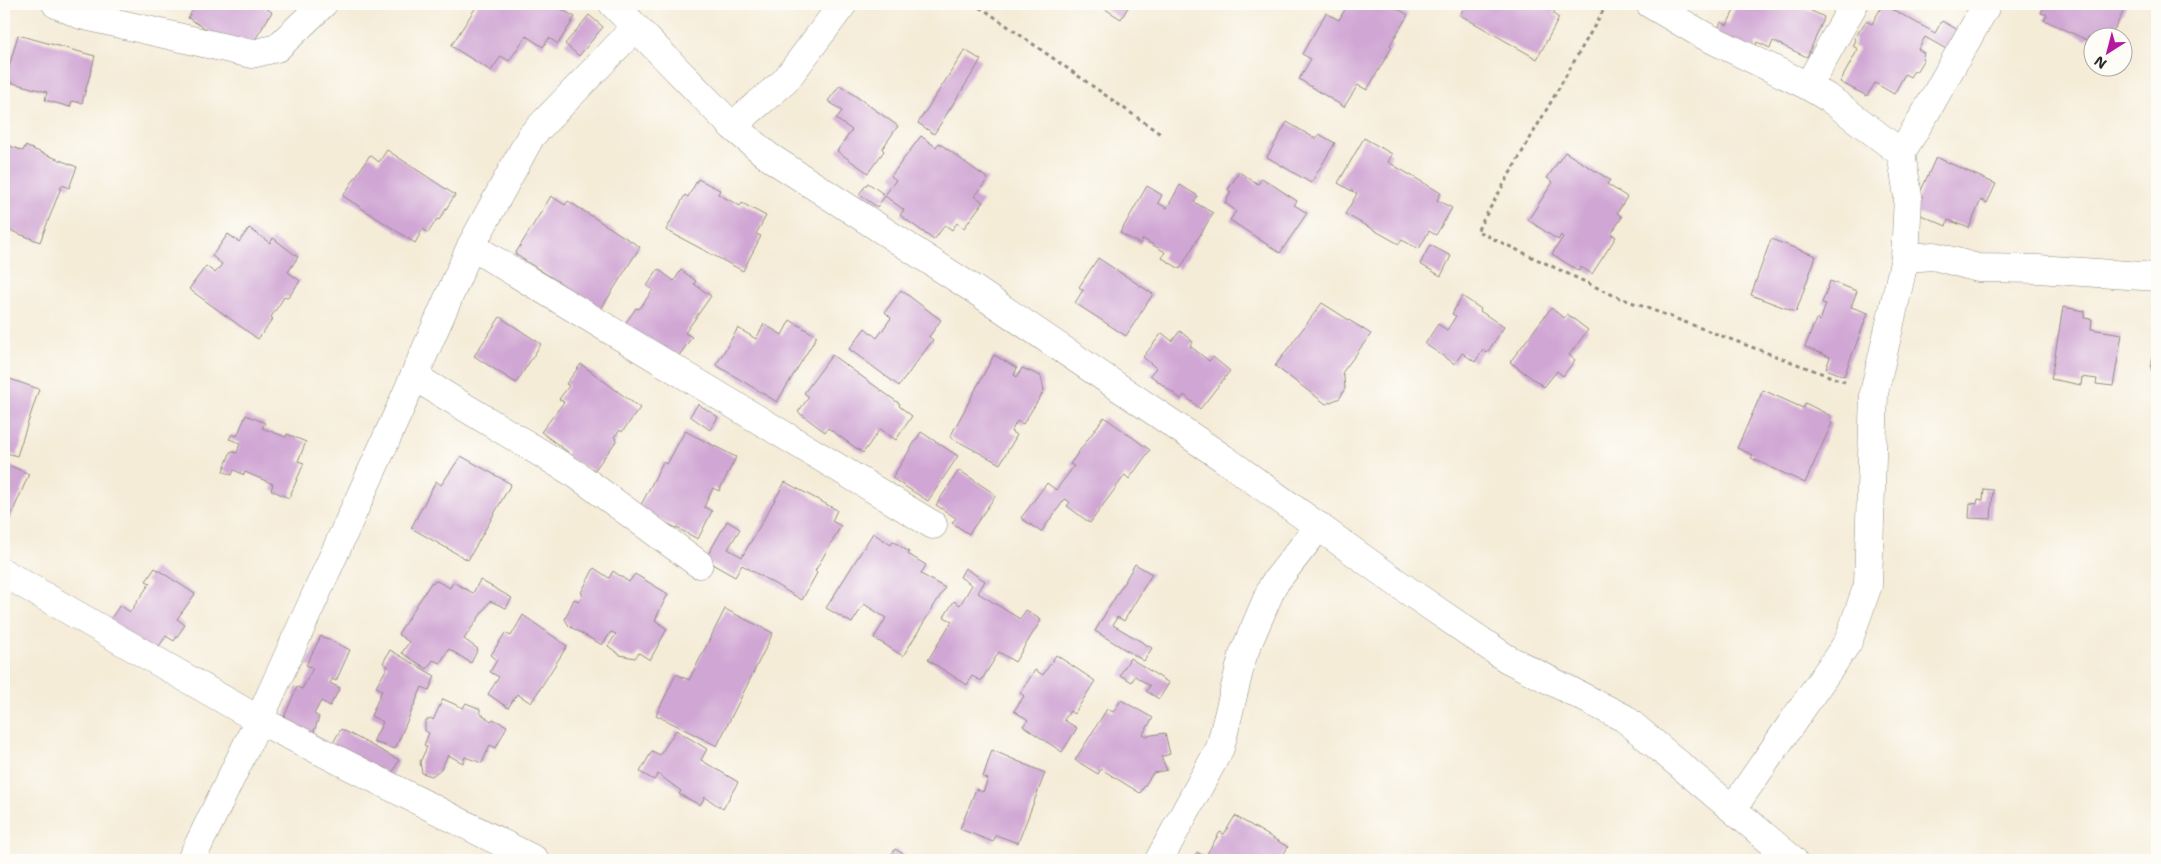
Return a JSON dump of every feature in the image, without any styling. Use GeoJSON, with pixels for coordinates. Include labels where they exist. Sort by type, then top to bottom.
{"type":"FeatureCollection","features":[{"type":"Feature","properties":{"kind":"street"},"geometry":{"type":"LineString","coordinates":[[56,4],[81,15],[252,54],[277,48],[323,4]]}},
{"type":"Feature","properties":{"kind":"street"},"geometry":{"type":"LineString","coordinates":[[613,4],[732,126],[768,156],[975,290],[1223,458],[1407,590],[1506,658],[1624,718],[1793,860]]}},
{"type":"Feature","properties":{"kind":"street"},"geometry":{"type":"LineString","coordinates":[[732,126],[785,81],[843,4]]}},
{"type":"Feature","properties":{"kind":"street"},"geometry":{"type":"LineString","coordinates":[[1650,4],[1703,35],[1808,86],[1830,100],[1901,153]]}},
{"type":"Feature","properties":{"kind":"street"},"geometry":{"type":"LineString","coordinates":[[1808,86],[1854,4]]}},
{"type":"Feature","properties":{"kind":"street"},"geometry":{"type":"LineString","coordinates":[[1733,808],[1848,642],[1868,585],[1874,393],[1905,258],[1908,196],[1901,153],[1987,4]]}},
{"type":"Feature","properties":{"kind":"street"},"geometry":{"type":"LineString","coordinates":[[191,860],[259,720],[471,246],[530,136],[636,28]]}},
{"type":"Feature","properties":{"kind":"street"},"geometry":{"type":"LineString","coordinates":[[471,246],[933,525]]}},
{"type":"Feature","properties":{"kind":"street"},"geometry":{"type":"LineString","coordinates":[[1905,258],[1934,256],[1978,268],[2038,269],[2157,277]]}},
{"type":"Feature","properties":{"kind":"street"},"geometry":{"type":"LineString","coordinates":[[414,377],[577,475],[699,564]]}},
{"type":"Feature","properties":{"kind":"street"},"geometry":{"type":"LineString","coordinates":[[1159,860],[1220,748],[1243,655],[1273,585],[1319,526]]}},
{"type":"Feature","properties":{"kind":"street"},"geometry":{"type":"LineString","coordinates":[[4,573],[259,720],[535,860]]}},
{"type":"Feature","properties":{"kind":"path"},"geometry":{"type":"LineString","coordinates":[[972,4],[986,11],[1162,135]]}},
{"type":"Feature","properties":{"kind":"path"},"geometry":{"type":"LineString","coordinates":[[1607,4],[1477,231],[1615,296],[1874,393]]}},
{"type":"Feature","properties":{"kind":"building"},"geometry":{"type":"Polygon","coordinates":[[[196,4],[259,4],[272,12],[250,48],[231,44],[188,18],[196,4]]]}},
{"type":"Feature","properties":{"kind":"building"},"geometry":{"type":"Polygon","coordinates":[[[478,4],[553,4],[575,17],[558,44],[549,38],[543,47],[526,36],[509,61],[501,56],[491,71],[451,46],[478,4]]]}},
{"type":"Feature","properties":{"kind":"building"},"geometry":{"type":"Polygon","coordinates":[[[1097,4],[1130,4],[1121,19],[1097,4]]]}},
{"type":"Feature","properties":{"kind":"building"},"geometry":{"type":"Polygon","coordinates":[[[1348,4],[1390,4],[1408,15],[1367,90],[1358,85],[1344,107],[1299,79],[1311,59],[1302,54],[1326,13],[1339,20],[1348,4]]]}},
{"type":"Feature","properties":{"kind":"building"},"geometry":{"type":"Polygon","coordinates":[[[1466,4],[1555,4],[1558,5],[1553,14],[1559,18],[1537,59],[1460,15],[1466,4]]]}},
{"type":"Feature","properties":{"kind":"building"},"geometry":{"type":"Polygon","coordinates":[[[1737,4],[1797,4],[1824,17],[1807,57],[1773,41],[1770,48],[1757,42],[1752,56],[1714,38],[1721,22],[1727,25],[1737,4]]]}},
{"type":"Feature","properties":{"kind":"building"},"geometry":{"type":"Polygon","coordinates":[[[1883,4],[1935,33],[1942,21],[1960,31],[1948,50],[1925,37],[1918,49],[1924,53],[1922,59],[1924,59],[1916,72],[1914,71],[1910,77],[1905,74],[1894,94],[1875,83],[1867,96],[1840,82],[1858,49],[1853,46],[1856,40],[1854,39],[1866,21],[1872,24],[1883,4]]]}},
{"type":"Feature","properties":{"kind":"building"},"geometry":{"type":"Polygon","coordinates":[[[2045,4],[2127,4],[2115,28],[2084,28],[2084,39],[2044,20],[2047,15],[2041,13],[2045,4]]]}},
{"type":"Feature","properties":{"kind":"building"},"geometry":{"type":"Polygon","coordinates":[[[589,15],[603,27],[579,56],[565,44],[589,15]]]}},
{"type":"Feature","properties":{"kind":"building"},"geometry":{"type":"Polygon","coordinates":[[[18,35],[95,56],[82,103],[72,101],[70,107],[45,100],[47,92],[5,81],[18,35]]]}},
{"type":"Feature","properties":{"kind":"building"},"geometry":{"type":"Polygon","coordinates":[[[965,50],[981,60],[934,134],[918,123],[965,50]]]}},
{"type":"Feature","properties":{"kind":"building"},"geometry":{"type":"Polygon","coordinates":[[[840,85],[898,126],[882,149],[884,151],[868,173],[837,151],[852,130],[836,119],[842,111],[828,101],[840,85]]]}},
{"type":"Feature","properties":{"kind":"building"},"geometry":{"type":"Polygon","coordinates":[[[1287,122],[1316,139],[1319,134],[1335,143],[1311,183],[1267,157],[1287,122]]]}},
{"type":"Feature","properties":{"kind":"building"},"geometry":{"type":"Polygon","coordinates":[[[921,136],[936,147],[939,143],[988,179],[975,196],[983,202],[964,228],[957,223],[952,230],[945,225],[934,240],[900,215],[904,210],[885,196],[877,207],[859,194],[868,183],[885,195],[896,180],[891,176],[921,136]]]}},
{"type":"Feature","properties":{"kind":"building"},"geometry":{"type":"Polygon","coordinates":[[[1364,138],[1392,154],[1388,162],[1441,193],[1437,200],[1452,208],[1436,235],[1429,231],[1419,249],[1402,240],[1399,244],[1345,214],[1357,194],[1338,183],[1364,138]]]}},
{"type":"Feature","properties":{"kind":"building"},"geometry":{"type":"Polygon","coordinates":[[[5,144],[23,151],[25,146],[77,167],[69,188],[62,185],[40,242],[4,228],[5,144]]]}},
{"type":"Feature","properties":{"kind":"building"},"geometry":{"type":"Polygon","coordinates":[[[387,150],[455,195],[439,220],[437,219],[428,233],[423,229],[415,243],[343,196],[370,155],[379,162],[387,150]]]}},
{"type":"Feature","properties":{"kind":"building"},"geometry":{"type":"Polygon","coordinates":[[[1565,152],[1610,180],[1607,184],[1627,197],[1617,213],[1622,217],[1611,234],[1616,237],[1592,274],[1581,267],[1579,271],[1552,254],[1563,237],[1561,235],[1558,240],[1528,220],[1553,182],[1547,178],[1565,152]]]}},
{"type":"Feature","properties":{"kind":"building"},"geometry":{"type":"Polygon","coordinates":[[[1936,157],[1996,184],[1987,203],[1981,200],[1969,228],[1948,220],[1946,226],[1912,211],[1936,157]]]}},
{"type":"Feature","properties":{"kind":"building"},"geometry":{"type":"Polygon","coordinates":[[[1239,172],[1258,184],[1262,178],[1297,201],[1294,205],[1307,213],[1280,253],[1230,220],[1236,211],[1225,203],[1231,192],[1228,190],[1239,172]]]}},
{"type":"Feature","properties":{"kind":"building"},"geometry":{"type":"Polygon","coordinates":[[[698,179],[720,190],[718,194],[740,206],[742,203],[766,216],[756,234],[761,236],[743,271],[666,230],[685,195],[688,197],[698,179]]]}},
{"type":"Feature","properties":{"kind":"building"},"geometry":{"type":"Polygon","coordinates":[[[1180,185],[1198,196],[1194,202],[1213,213],[1180,269],[1162,258],[1165,252],[1143,239],[1140,244],[1120,233],[1147,186],[1162,195],[1158,203],[1167,208],[1180,185]]]}},
{"type":"Feature","properties":{"kind":"building"},"geometry":{"type":"Polygon","coordinates":[[[551,196],[565,205],[568,201],[640,247],[601,309],[515,254],[551,196]]]}},
{"type":"Feature","properties":{"kind":"building"},"geometry":{"type":"Polygon","coordinates":[[[249,228],[270,243],[273,238],[298,257],[288,272],[300,281],[288,298],[285,296],[271,317],[273,319],[258,339],[189,289],[206,266],[215,273],[222,264],[212,256],[228,234],[239,242],[249,228]]]}},
{"type":"Feature","properties":{"kind":"building"},"geometry":{"type":"Polygon","coordinates":[[[1771,239],[1816,256],[1796,312],[1751,295],[1771,239]]]}},
{"type":"Feature","properties":{"kind":"building"},"geometry":{"type":"Polygon","coordinates":[[[1430,245],[1451,256],[1441,276],[1420,264],[1430,245]]]}},
{"type":"Feature","properties":{"kind":"building"},"geometry":{"type":"Polygon","coordinates":[[[1098,258],[1153,294],[1126,336],[1075,303],[1083,290],[1079,287],[1098,258]]]}},
{"type":"Feature","properties":{"kind":"building"},"geometry":{"type":"Polygon","coordinates":[[[658,269],[674,281],[681,270],[696,281],[694,284],[711,296],[685,333],[692,337],[678,357],[622,328],[636,308],[639,309],[653,290],[647,286],[658,269]]]}},
{"type":"Feature","properties":{"kind":"building"},"geometry":{"type":"Polygon","coordinates":[[[1830,281],[1857,291],[1851,307],[1868,313],[1844,376],[1826,369],[1830,357],[1805,347],[1816,319],[1820,321],[1826,304],[1822,303],[1830,281]]]}},
{"type":"Feature","properties":{"kind":"building"},"geometry":{"type":"Polygon","coordinates":[[[901,290],[941,320],[929,337],[933,340],[899,386],[849,349],[865,328],[877,338],[891,318],[885,312],[901,290]]]}},
{"type":"Feature","properties":{"kind":"building"},"geometry":{"type":"Polygon","coordinates":[[[1462,296],[1504,327],[1487,353],[1483,350],[1475,362],[1462,353],[1455,364],[1425,344],[1438,324],[1447,330],[1456,316],[1452,314],[1462,296]]]}},
{"type":"Feature","properties":{"kind":"building"},"geometry":{"type":"Polygon","coordinates":[[[1322,303],[1371,334],[1342,373],[1345,388],[1340,398],[1326,404],[1275,366],[1322,303]]]}},
{"type":"Feature","properties":{"kind":"building"},"geometry":{"type":"Polygon","coordinates":[[[2063,307],[2085,311],[2084,318],[2092,319],[2091,329],[2122,334],[2113,386],[2096,384],[2097,379],[2082,377],[2081,385],[2051,379],[2063,307]]]}},
{"type":"Feature","properties":{"kind":"building"},"geometry":{"type":"Polygon","coordinates":[[[1551,308],[1564,318],[1567,314],[1588,330],[1569,355],[1575,360],[1563,376],[1557,371],[1544,387],[1510,362],[1551,308]]]}},
{"type":"Feature","properties":{"kind":"building"},"geometry":{"type":"Polygon","coordinates":[[[500,317],[541,344],[516,383],[474,356],[500,317]]]}},
{"type":"Feature","properties":{"kind":"building"},"geometry":{"type":"Polygon","coordinates":[[[790,320],[817,336],[777,402],[716,365],[738,328],[756,339],[764,324],[782,335],[790,320]]]}},
{"type":"Feature","properties":{"kind":"building"},"geometry":{"type":"Polygon","coordinates":[[[1180,331],[1193,342],[1190,346],[1209,361],[1213,357],[1230,371],[1200,409],[1184,395],[1181,399],[1150,375],[1156,368],[1143,357],[1162,333],[1172,341],[1180,331]]]}},
{"type":"Feature","properties":{"kind":"building"},"geometry":{"type":"Polygon","coordinates":[[[2155,340],[2157,340],[2157,371],[2151,370],[2155,340]]]}},
{"type":"Feature","properties":{"kind":"building"},"geometry":{"type":"Polygon","coordinates":[[[832,355],[900,404],[899,406],[912,416],[896,440],[880,429],[863,453],[828,428],[825,432],[798,412],[809,397],[804,393],[832,355]]]}},
{"type":"Feature","properties":{"kind":"building"},"geometry":{"type":"Polygon","coordinates":[[[994,355],[1017,368],[1014,375],[1017,377],[1022,368],[1041,376],[1044,391],[1023,424],[1017,421],[1011,432],[1017,435],[1000,464],[950,437],[994,355]]]}},
{"type":"Feature","properties":{"kind":"building"},"geometry":{"type":"Polygon","coordinates":[[[581,364],[640,408],[622,432],[620,430],[614,437],[617,440],[594,471],[565,456],[568,452],[541,432],[564,402],[559,399],[569,386],[566,384],[581,364]]]}},
{"type":"Feature","properties":{"kind":"building"},"geometry":{"type":"Polygon","coordinates":[[[4,377],[39,389],[17,456],[4,452],[4,377]]]}},
{"type":"Feature","properties":{"kind":"building"},"geometry":{"type":"Polygon","coordinates":[[[1763,390],[1803,408],[1805,403],[1831,416],[1829,421],[1832,423],[1805,483],[1751,458],[1753,455],[1737,448],[1763,390]]]}},
{"type":"Feature","properties":{"kind":"building"},"geometry":{"type":"Polygon","coordinates":[[[698,404],[718,417],[710,430],[690,416],[698,404]]]}},
{"type":"Feature","properties":{"kind":"building"},"geometry":{"type":"Polygon","coordinates":[[[246,415],[265,423],[262,428],[286,437],[287,434],[306,442],[298,461],[304,463],[289,498],[271,490],[273,484],[245,472],[244,475],[234,470],[232,475],[223,471],[231,451],[237,453],[240,443],[229,439],[232,434],[237,436],[246,415]]]}},
{"type":"Feature","properties":{"kind":"building"},"geometry":{"type":"Polygon","coordinates":[[[1104,417],[1150,450],[1129,479],[1125,475],[1090,523],[1067,506],[1070,502],[1065,499],[1041,532],[1021,518],[1047,483],[1056,490],[1074,466],[1070,464],[1104,417]]]}},
{"type":"Feature","properties":{"kind":"building"},"geometry":{"type":"Polygon","coordinates":[[[685,431],[736,457],[719,491],[713,488],[704,507],[712,511],[698,539],[639,509],[663,462],[667,464],[685,431]]]}},
{"type":"Feature","properties":{"kind":"building"},"geometry":{"type":"Polygon","coordinates":[[[921,432],[958,456],[928,501],[892,478],[921,432]]]}},
{"type":"Feature","properties":{"kind":"building"},"geometry":{"type":"Polygon","coordinates":[[[461,456],[511,484],[468,560],[411,528],[436,481],[441,485],[461,456]]]}},
{"type":"Feature","properties":{"kind":"building"},"geometry":{"type":"Polygon","coordinates":[[[4,463],[29,474],[4,532],[4,463]]]}},
{"type":"Feature","properties":{"kind":"building"},"geometry":{"type":"Polygon","coordinates":[[[959,470],[996,495],[969,534],[952,523],[956,518],[936,505],[959,470]]]}},
{"type":"Feature","properties":{"kind":"building"},"geometry":{"type":"Polygon","coordinates":[[[785,482],[837,510],[832,521],[841,526],[815,571],[817,573],[802,600],[742,565],[735,577],[705,560],[727,521],[740,529],[728,549],[742,557],[785,482]]]}},
{"type":"Feature","properties":{"kind":"building"},"geometry":{"type":"Polygon","coordinates":[[[1984,489],[1993,490],[1991,519],[1969,518],[1970,503],[1977,504],[1978,499],[1983,500],[1984,489]]]}},
{"type":"Feature","properties":{"kind":"building"},"geometry":{"type":"Polygon","coordinates":[[[873,533],[891,545],[893,541],[909,552],[908,554],[926,565],[921,574],[945,588],[903,656],[874,638],[886,618],[864,604],[852,623],[826,608],[873,533]]]}},
{"type":"Feature","properties":{"kind":"building"},"geometry":{"type":"Polygon","coordinates":[[[1135,564],[1152,574],[1124,621],[1117,617],[1113,625],[1152,648],[1144,661],[1095,631],[1135,564]]]}},
{"type":"Feature","properties":{"kind":"building"},"geometry":{"type":"Polygon","coordinates":[[[155,568],[195,594],[177,619],[185,625],[174,641],[166,636],[155,652],[109,621],[120,605],[130,612],[150,583],[146,581],[155,568]]]}},
{"type":"Feature","properties":{"kind":"building"},"geometry":{"type":"Polygon","coordinates":[[[594,568],[609,578],[613,571],[629,582],[635,574],[668,594],[655,620],[667,629],[650,660],[639,653],[635,658],[620,655],[608,646],[616,634],[611,632],[602,645],[569,626],[565,619],[574,599],[579,601],[583,594],[581,593],[594,568]]]}},
{"type":"Feature","properties":{"kind":"building"},"geometry":{"type":"Polygon","coordinates":[[[965,568],[985,581],[978,593],[1020,619],[1026,610],[1041,620],[1015,662],[999,652],[981,681],[972,676],[967,685],[928,660],[952,621],[944,617],[954,601],[960,605],[972,585],[960,577],[965,568]]]}},
{"type":"Feature","properties":{"kind":"building"},"geometry":{"type":"Polygon","coordinates":[[[480,580],[512,598],[506,608],[490,601],[464,639],[478,649],[471,663],[449,649],[440,663],[433,660],[427,669],[402,653],[409,642],[398,634],[431,583],[437,581],[450,588],[453,582],[473,593],[480,580]]]}},
{"type":"Feature","properties":{"kind":"building"},"geometry":{"type":"Polygon","coordinates":[[[725,609],[773,633],[717,746],[656,715],[676,674],[689,680],[725,609]]]}},
{"type":"Feature","properties":{"kind":"building"},"geometry":{"type":"Polygon","coordinates":[[[523,615],[567,646],[531,703],[517,694],[508,708],[488,694],[499,677],[490,672],[497,660],[491,655],[505,633],[511,636],[523,615]]]}},
{"type":"Feature","properties":{"kind":"building"},"geometry":{"type":"Polygon","coordinates":[[[321,636],[350,650],[336,681],[332,679],[330,683],[340,688],[330,706],[321,701],[314,714],[319,717],[312,737],[282,722],[297,687],[302,689],[313,668],[306,665],[321,636]]]}},
{"type":"Feature","properties":{"kind":"building"},"geometry":{"type":"Polygon","coordinates":[[[390,650],[435,676],[429,690],[422,687],[395,749],[373,742],[383,722],[371,716],[382,690],[376,687],[388,666],[383,663],[390,650]]]}},
{"type":"Feature","properties":{"kind":"building"},"geometry":{"type":"Polygon","coordinates":[[[1056,655],[1095,681],[1074,714],[1070,711],[1064,720],[1077,728],[1062,752],[1023,726],[1028,720],[1014,711],[1024,696],[1020,693],[1035,670],[1043,675],[1056,655]]]}},
{"type":"Feature","properties":{"kind":"building"},"geometry":{"type":"Polygon","coordinates":[[[1130,658],[1169,683],[1159,699],[1146,691],[1150,686],[1135,676],[1132,682],[1120,675],[1130,658]]]}},
{"type":"Feature","properties":{"kind":"building"},"geometry":{"type":"Polygon","coordinates":[[[443,699],[463,708],[466,703],[480,709],[480,713],[491,721],[493,719],[507,726],[496,748],[490,745],[482,763],[465,757],[463,763],[448,755],[441,769],[432,776],[422,773],[420,762],[427,747],[424,745],[429,733],[425,731],[425,721],[431,718],[433,720],[443,699]]]}},
{"type":"Feature","properties":{"kind":"building"},"geometry":{"type":"Polygon","coordinates":[[[1121,700],[1153,718],[1143,734],[1146,736],[1165,733],[1170,754],[1161,757],[1167,770],[1153,773],[1140,793],[1101,769],[1098,774],[1075,760],[1107,709],[1113,712],[1121,700]]]}},
{"type":"Feature","properties":{"kind":"building"},"geometry":{"type":"Polygon","coordinates":[[[341,729],[399,760],[389,780],[331,746],[341,729]]]}},
{"type":"Feature","properties":{"kind":"building"},"geometry":{"type":"Polygon","coordinates":[[[676,730],[707,749],[701,760],[738,782],[723,809],[705,797],[700,805],[679,794],[681,791],[658,774],[654,780],[640,772],[652,751],[660,755],[676,730]]]}},
{"type":"Feature","properties":{"kind":"building"},"geometry":{"type":"Polygon","coordinates":[[[992,750],[1045,773],[1018,843],[996,835],[993,842],[960,829],[976,789],[983,792],[988,779],[983,777],[992,750]]]}},
{"type":"Feature","properties":{"kind":"building"},"geometry":{"type":"Polygon","coordinates":[[[1235,816],[1288,847],[1280,860],[1192,860],[1197,852],[1205,857],[1220,832],[1224,834],[1235,816]]]}},
{"type":"Feature","properties":{"kind":"building"},"geometry":{"type":"Polygon","coordinates":[[[895,849],[914,860],[888,860],[895,849]]]}}]}
